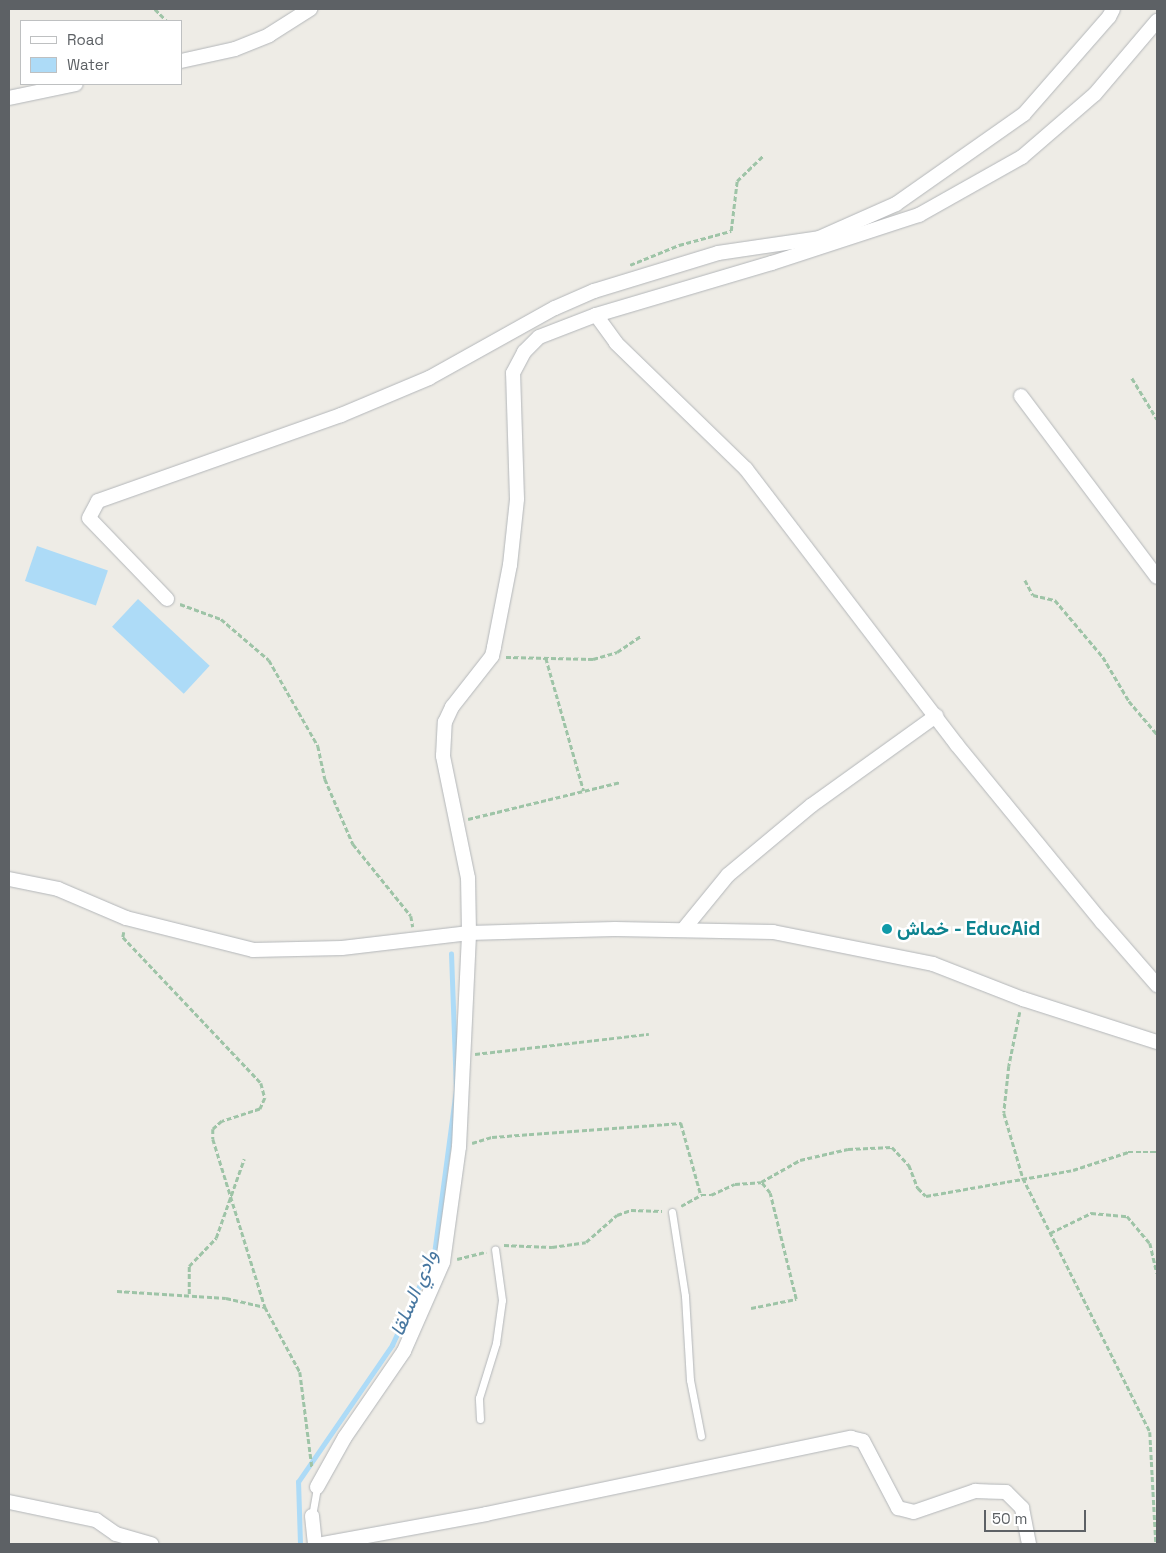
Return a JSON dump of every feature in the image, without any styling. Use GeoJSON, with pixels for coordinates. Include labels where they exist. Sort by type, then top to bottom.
{"type":"FeatureCollection","features":[{"type":"Feature","properties":{"kind":"street"},"geometry":{"type":"LineString","coordinates":[[182,61],[235,49],[270,36],[310,9]]}},
{"type":"Feature","properties":{"kind":"street"},"geometry":{"type":"LineString","coordinates":[[167,599],[90,518],[98,501],[322,422],[429,378],[546,312],[594,291],[718,253],[819,238],[896,204],[1024,114],[1110,18],[1113,9]]}},
{"type":"Feature","properties":{"kind":"street"},"geometry":{"type":"LineString","coordinates":[[317,1487],[345,1437],[404,1351],[426,1306],[443,1262],[459,1147],[469,933],[468,878],[443,756],[445,722],[452,707],[492,656],[510,565],[517,499],[513,373],[524,352],[539,337],[596,315],[772,264],[919,215],[1022,157],[1095,94],[1157,21]]}},
{"type":"Feature","properties":{"kind":"street"},"geometry":{"type":"LineString","coordinates":[[9,98],[71,85]]}},
{"type":"Feature","properties":{"kind":"street"},"geometry":{"type":"LineString","coordinates":[[596,315],[616,344],[746,469],[936,716],[1102,922],[1157,984]]}},
{"type":"Feature","properties":{"kind":"street"},"geometry":{"type":"LineString","coordinates":[[1021,396],[1157,577]]}},
{"type":"Feature","properties":{"kind":"street"},"geometry":{"type":"LineString","coordinates":[[683,930],[728,875],[812,806],[936,716]]}},
{"type":"Feature","properties":{"kind":"street"},"geometry":{"type":"LineString","coordinates":[[9,879],[58,889],[126,918],[253,950],[342,948],[469,933],[683,930],[773,932],[933,964],[1023,998],[1157,1042]]}},
{"type":"Feature","properties":{"kind":"street"},"geometry":{"type":"LineString","coordinates":[[323,1544],[486,1514],[851,1438],[863,1440],[898,1508],[914,1512],[975,1491],[1006,1492],[1022,1508],[1029,1544]]}},
{"type":"Feature","properties":{"kind":"street"},"geometry":{"type":"LineString","coordinates":[[9,1502],[96,1520],[116,1534],[152,1544]]}},
{"type":"Feature","properties":{"kind":"street"},"geometry":{"type":"LineString","coordinates":[[312,1516],[315,1544]]}},
{"type":"Feature","properties":{"kind":"lane"},"geometry":{"type":"LineString","coordinates":[[672,1212],[685,1296],[690,1380],[701,1436]]}},
{"type":"Feature","properties":{"kind":"lane"},"geometry":{"type":"LineString","coordinates":[[480,1418],[479,1398],[496,1343],[502,1300],[495,1249]]}},
{"type":"Feature","properties":{"kind":"lane"},"geometry":{"type":"LineString","coordinates":[[312,1516],[317,1487]]}},
{"type":"Feature","properties":{"kind":"path"},"geometry":{"type":"LineString","coordinates":[[155,9],[166,20]]}},
{"type":"Feature","properties":{"kind":"path"},"geometry":{"type":"LineString","coordinates":[[629,266],[671,248],[731,231],[737,181],[763,156]]}},
{"type":"Feature","properties":{"kind":"path"},"geometry":{"type":"LineString","coordinates":[[1132,378],[1157,419]]}},
{"type":"Feature","properties":{"kind":"path"},"geometry":{"type":"LineString","coordinates":[[1025,580],[1033,596],[1055,600],[1102,657],[1129,701],[1157,734]]}},
{"type":"Feature","properties":{"kind":"path"},"geometry":{"type":"LineString","coordinates":[[167,599],[221,619],[269,660],[318,746],[325,780],[353,844],[411,916],[414,939]]}},
{"type":"Feature","properties":{"kind":"path"},"geometry":{"type":"LineString","coordinates":[[492,656],[593,659],[617,652],[641,636]]}},
{"type":"Feature","properties":{"kind":"path"},"geometry":{"type":"LineString","coordinates":[[546,657],[584,791]]}},
{"type":"Feature","properties":{"kind":"path"},"geometry":{"type":"LineString","coordinates":[[457,821],[621,782]]}},
{"type":"Feature","properties":{"kind":"path"},"geometry":{"type":"LineString","coordinates":[[126,918],[123,937],[261,1083],[265,1098],[260,1109],[222,1121],[213,1129],[213,1139],[265,1307],[300,1372],[317,1487]]}},
{"type":"Feature","properties":{"kind":"path"},"geometry":{"type":"LineString","coordinates":[[1023,998],[1009,1066],[1004,1113],[1022,1178],[1150,1432],[1156,1544]]}},
{"type":"Feature","properties":{"kind":"path"},"geometry":{"type":"LineString","coordinates":[[464,1055],[648,1034]]}},
{"type":"Feature","properties":{"kind":"path"},"geometry":{"type":"LineString","coordinates":[[459,1147],[492,1137],[681,1123],[701,1195]]}},
{"type":"Feature","properties":{"kind":"path"},"geometry":{"type":"LineString","coordinates":[[443,1262],[495,1249],[498,1245],[552,1247],[586,1242],[616,1215],[631,1210],[672,1212],[701,1195],[712,1195],[735,1184],[761,1182],[800,1160],[848,1149],[892,1147],[909,1165],[918,1188],[926,1196],[1073,1170],[1128,1152],[1157,1152]]}},
{"type":"Feature","properties":{"kind":"path"},"geometry":{"type":"LineString","coordinates":[[188,1294],[189,1266],[216,1238],[244,1159]]}},
{"type":"Feature","properties":{"kind":"path"},"geometry":{"type":"LineString","coordinates":[[751,1308],[796,1299],[770,1193],[761,1182]]}},
{"type":"Feature","properties":{"kind":"path"},"geometry":{"type":"LineString","coordinates":[[1050,1233],[1091,1213],[1127,1216],[1150,1243],[1157,1273]]}},
{"type":"Feature","properties":{"kind":"path"},"geometry":{"type":"LineString","coordinates":[[118,1291],[188,1294],[226,1298],[265,1307]]}},
{"type":"Feature","properties":{"kind":"water"},"geometry":{"type":"Polygon","coordinates":[[[37,546],[108,570],[96,605],[25,581],[37,546]]]}},
{"type":"Feature","properties":{"kind":"water"},"geometry":{"type":"Polygon","coordinates":[[[138,599],[210,666],[184,694],[112,627],[138,599]]]}},
{"type":"Feature","properties":{"kind":"waterway","name":"وادي السلقا"},"geometry":{"type":"LineString","coordinates":[[300,1544],[298,1482],[392,1345],[434,1254],[456,1090],[451,954]]}},
{"type":"Feature","properties":{"kind":"place","name":"خماش - EducAid"},"geometry":{"type":"Point","coordinates":[887,929]}}]}
